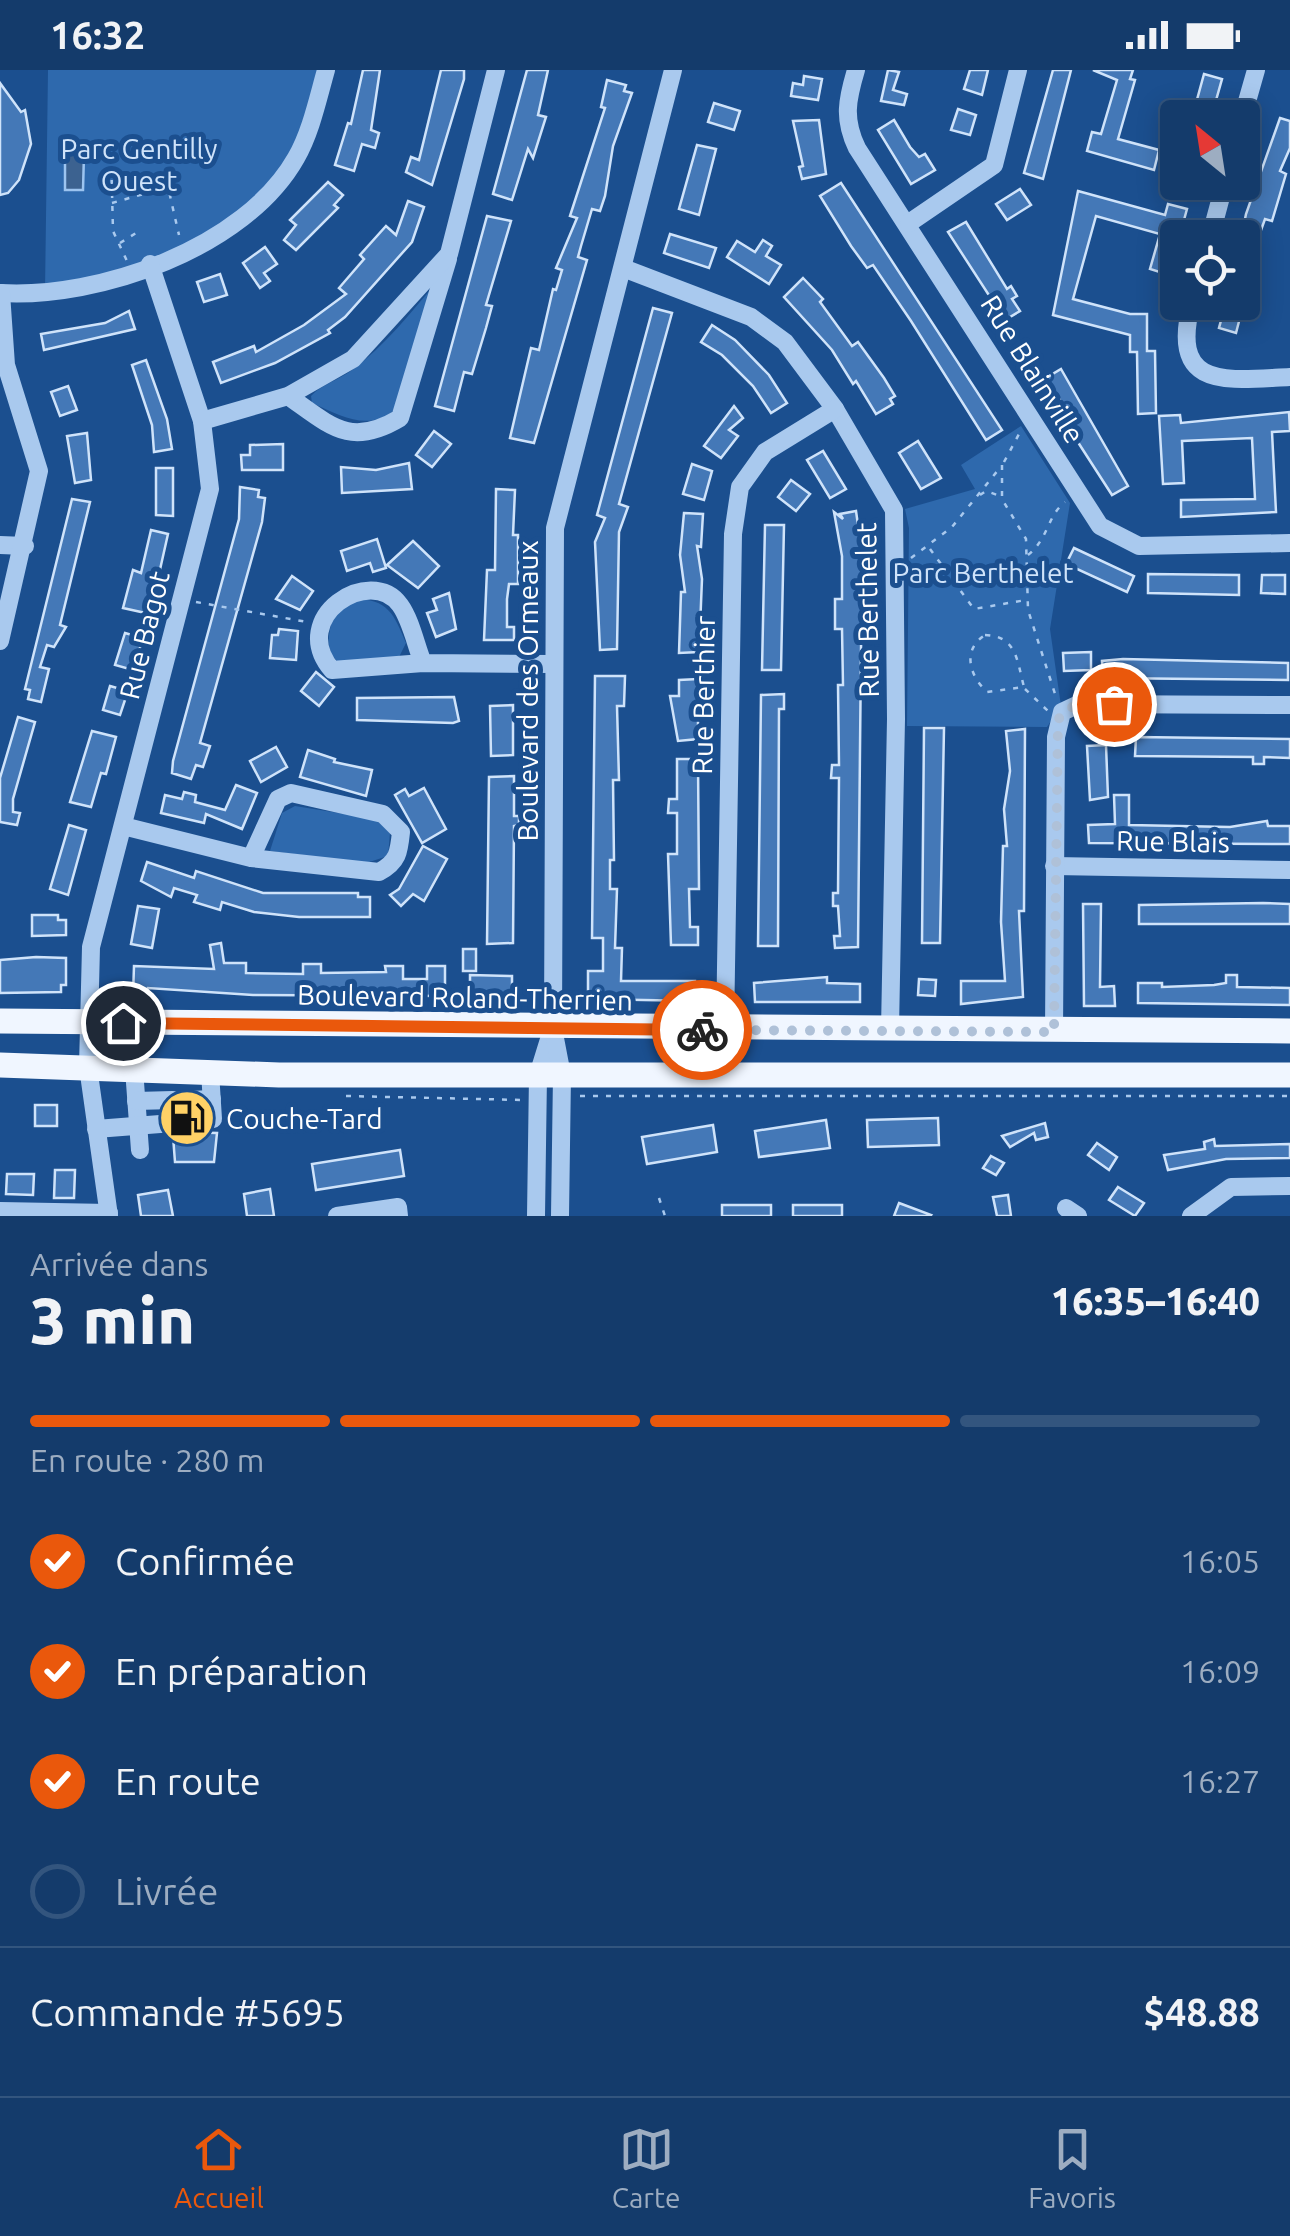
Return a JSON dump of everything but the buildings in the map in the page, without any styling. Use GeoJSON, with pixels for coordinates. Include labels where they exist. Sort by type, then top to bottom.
{"type":"FeatureCollection","features":[{"type":"Feature","properties":{"kind":"main road","name":"Boulevard Roland-Therrien"},"geometry":{"type":"LineString","coordinates":[[0,1021],[725,1030],[1290,1031]]}},
{"type":"Feature","properties":{"kind":"main road"},"geometry":{"type":"LineString","coordinates":[[0,1066],[550,1075],[1290,1075]]}},
{"type":"Feature","properties":{"kind":"street"},"geometry":{"type":"LineString","coordinates":[[0,641],[25,546],[39,470],[6,365],[0,293],[65,292],[150,264],[231,227],[267,196],[297,157],[326,70]]}},
{"type":"Feature","properties":{"kind":"street"},"geometry":{"type":"LineString","coordinates":[[288,396],[349,435],[374,434],[400,418],[449,254],[496,70]]}},
{"type":"Feature","properties":{"kind":"street","name":"Boulevard des Ormeaux"},"geometry":{"type":"LineString","coordinates":[[536,1216],[553,1028],[555,528],[673,70]]}},
{"type":"Feature","properties":{"kind":"street","name":"Rue Blainville"},"geometry":{"type":"LineString","coordinates":[[856,70],[846,103],[846,127],[1100,526],[1139,546],[1290,543]]}},
{"type":"Feature","properties":{"kind":"street"},"geometry":{"type":"LineString","coordinates":[[909,223],[994,165],[1018,70]]}},
{"type":"Feature","properties":{"kind":"street"},"geometry":{"type":"LineString","coordinates":[[1247,100],[1256,70]]}},
{"type":"Feature","properties":{"kind":"street"},"geometry":{"type":"LineString","coordinates":[[202,421],[288,396],[353,359],[449,254]]}},
{"type":"Feature","properties":{"kind":"street","name":"Rue Bagot"},"geometry":{"type":"LineString","coordinates":[[109,1215],[88,1067],[91,946],[210,489],[202,421],[150,264]]}},
{"type":"Feature","properties":{"kind":"street","name":"Rue Berthelet"},"geometry":{"type":"LineString","coordinates":[[623,268],[751,316],[785,342],[835,409],[894,510],[890,1029]]}},
{"type":"Feature","properties":{"kind":"street"},"geometry":{"type":"LineString","coordinates":[[1188,320],[1184,335],[1188,350],[1202,371],[1216,380],[1290,377]]}},
{"type":"Feature","properties":{"kind":"street","name":"Rue Berthier"},"geometry":{"type":"LineString","coordinates":[[725,1030],[733,534],[740,487],[765,452],[835,409]]}},
{"type":"Feature","properties":{"kind":"street"},"geometry":{"type":"LineString","coordinates":[[0,546],[25,546]]}},
{"type":"Feature","properties":{"kind":"street"},"geometry":{"type":"LineString","coordinates":[[423,663],[402,608],[392,597],[364,592],[345,596],[331,605],[318,637],[320,656],[332,670],[423,663],[554,664]]}},
{"type":"Feature","properties":{"kind":"street"},"geometry":{"type":"LineString","coordinates":[[1054,1032],[1054,866],[1060,717],[1079,704],[1290,705]]}},
{"type":"Feature","properties":{"kind":"street"},"geometry":{"type":"LineString","coordinates":[[122,826],[251,858],[380,872],[392,865],[399,853],[401,832],[383,814],[291,793],[278,799],[251,858]]}},
{"type":"Feature","properties":{"kind":"street","name":"Rue Blais"},"geometry":{"type":"LineString","coordinates":[[1054,866],[1290,870]]}},
{"type":"Feature","properties":{"kind":"street"},"geometry":{"type":"LineString","coordinates":[[134,1068],[140,1150]]}},
{"type":"Feature","properties":{"kind":"street"},"geometry":{"type":"LineString","coordinates":[[96,1129],[137,1113],[181,1111],[213,1120],[210,1072]]}},
{"type":"Feature","properties":{"kind":"street","name":"Boulevard des Ormeaux"},"geometry":{"type":"LineString","coordinates":[[550,1075],[560,1216]]}},
{"type":"Feature","properties":{"kind":"street"},"geometry":{"type":"LineString","coordinates":[[1191,1216],[1230,1188],[1290,1186]]}},
{"type":"Feature","properties":{"kind":"street"},"geometry":{"type":"LineString","coordinates":[[337,1216],[398,1207],[399,1216]]}},
{"type":"Feature","properties":{"kind":"street"},"geometry":{"type":"LineString","coordinates":[[0,1212],[109,1215]]}},
{"type":"Feature","properties":{"kind":"path"},"geometry":{"type":"LineString","coordinates":[[111,154],[113,232],[132,271]]}},
{"type":"Feature","properties":{"kind":"path"},"geometry":{"type":"LineString","coordinates":[[112,203],[168,187],[178,230]]}},
{"type":"Feature","properties":{"kind":"path"},"geometry":{"type":"LineString","coordinates":[[118,243],[136,233]]}},
{"type":"Feature","properties":{"kind":"path"},"geometry":{"type":"LineString","coordinates":[[896,561],[930,548],[977,497],[1002,464],[1030,415]]}},
{"type":"Feature","properties":{"kind":"path"},"geometry":{"type":"LineString","coordinates":[[1002,464],[1002,496],[1026,538],[1027,600],[1060,717]]}},
{"type":"Feature","properties":{"kind":"path"},"geometry":{"type":"LineString","coordinates":[[977,497],[986,491],[1002,496]]}},
{"type":"Feature","properties":{"kind":"path"},"geometry":{"type":"LineString","coordinates":[[1027,556],[1044,542],[1058,507],[1078,492]]}},
{"type":"Feature","properties":{"kind":"path"},"geometry":{"type":"LineString","coordinates":[[930,548],[974,609],[1027,600]]}},
{"type":"Feature","properties":{"kind":"path"},"geometry":{"type":"LineString","coordinates":[[181,600],[323,624]]}},
{"type":"Feature","properties":{"kind":"path"},"geometry":{"type":"LineString","coordinates":[[1024,688],[987,692],[978,684],[969,659],[978,640],[1002,635],[1012,643],[1024,688],[1060,717]]}},
{"type":"Feature","properties":{"kind":"path"},"geometry":{"type":"LineString","coordinates":[[659,1198],[665,1216]]}},
{"type":"Feature","properties":{"kind":"green space","name":"Parc Gentilly Ouest"},"geometry":{"type":"Polygon","coordinates":[[[48,70],[324,70],[293,158],[244,211],[214,231],[148,261],[45,291],[48,70]]]}},
{"type":"Feature","properties":{"kind":"green space"},"geometry":{"type":"Polygon","coordinates":[[[437,282],[398,407],[388,415],[367,421],[312,403],[315,392],[347,373],[397,329],[437,282]]]}},
{"type":"Feature","properties":{"kind":"green space","name":"Parc Berthelet"},"geometry":{"type":"Polygon","coordinates":[[[1021,426],[1070,503],[1050,629],[1061,706],[1047,727],[907,726],[909,528],[905,509],[975,489],[961,465],[1021,426]]]}},
{"type":"Feature","properties":{"kind":"green space"},"geometry":{"type":"Polygon","coordinates":[[[354,599],[382,605],[393,616],[406,643],[399,657],[340,664],[331,653],[334,613],[354,599]]]}},
{"type":"Feature","properties":{"kind":"green space"},"geometry":{"type":"Polygon","coordinates":[[[295,806],[376,819],[390,833],[388,856],[366,863],[270,851],[282,813],[295,806]]]}},
{"type":"Feature","properties":{"kind":"shaded area"},"geometry":{"type":"Polygon","coordinates":[[[65,154],[84,154],[83,190],[65,190],[65,154]]]}},
{"type":"Feature","properties":{"kind":"tunnel"},"geometry":{"type":"LineString","coordinates":[[173,1111],[189,1110]]}},
{"type":"Feature","properties":{"kind":"way so far"},"geometry":{"type":"LineString","coordinates":[[702,1030],[1054,1032],[1058,721],[1062,712],[1079,704],[1114,704]]}},
{"type":"Feature","properties":{"kind":"place","name":"Couche-Tard"},"geometry":{"type":"Point","coordinates":[187,1118]}},
{"type":"Feature","properties":{"kind":"route"},"geometry":{"type":"LineString","coordinates":[[123,1023],[702,1030]]}}]}
